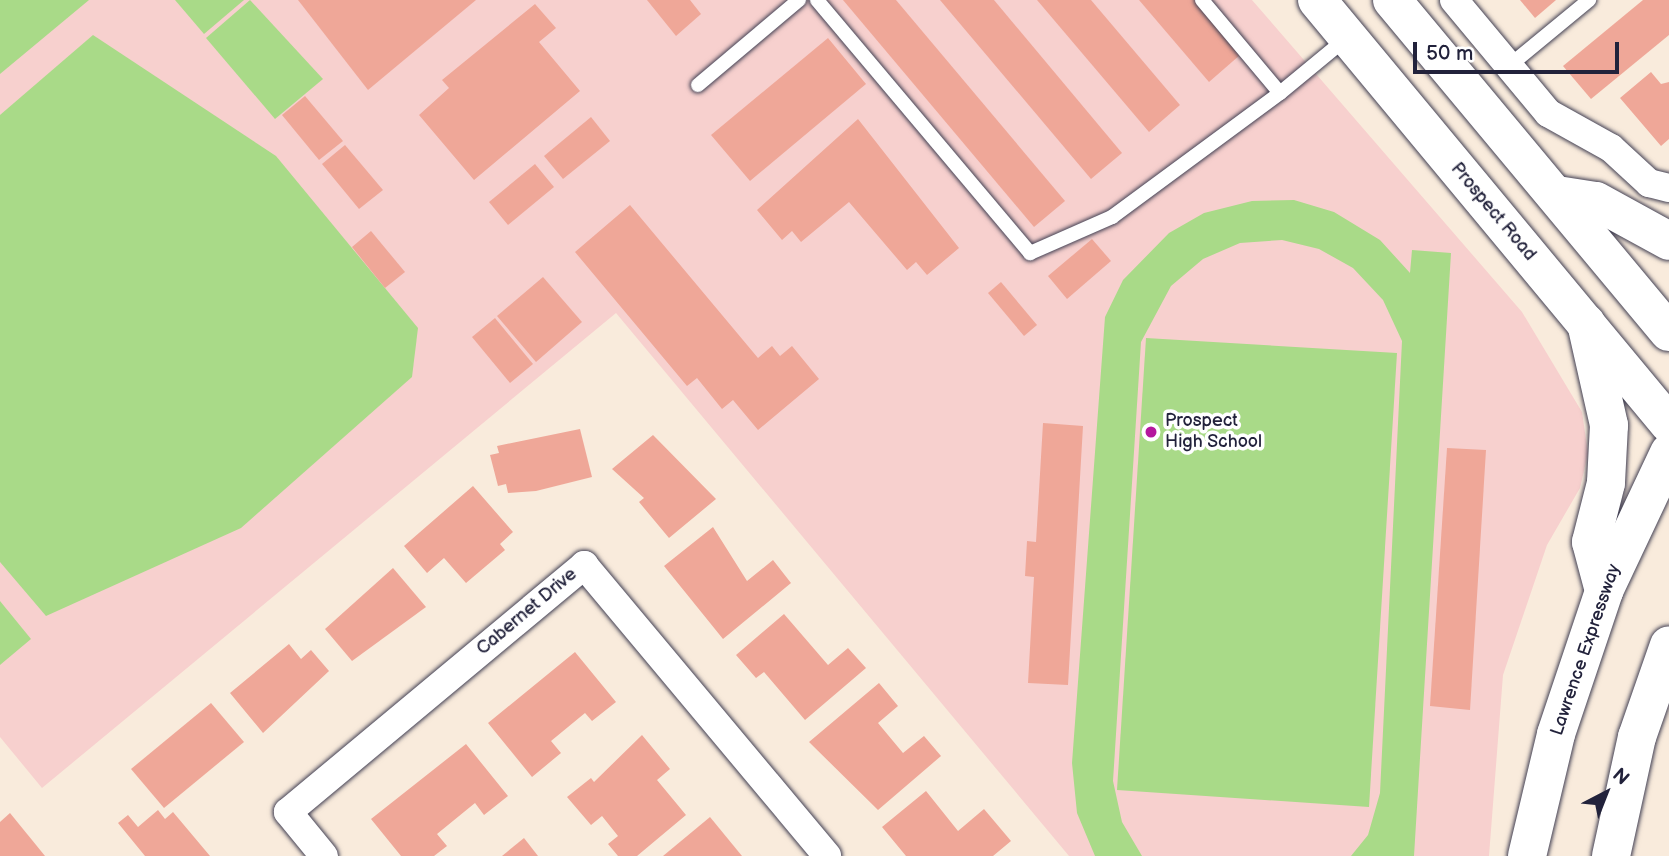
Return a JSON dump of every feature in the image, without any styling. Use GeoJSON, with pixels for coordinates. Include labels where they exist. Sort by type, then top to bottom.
{"type":"FeatureCollection","features":[{"type":"Feature","properties":{"kind":"main road","name":"Prospect Road"},"geometry":{"type":"LineString","coordinates":[[1317,0],[1669,424]]}},
{"type":"Feature","properties":{"kind":"main road"},"geometry":{"type":"LineString","coordinates":[[1392,0],[1669,332]]}},
{"type":"Feature","properties":{"kind":"main road"},"geometry":{"type":"LineString","coordinates":[[1557,195],[1596,201],[1669,241]]}},
{"type":"Feature","properties":{"kind":"main road"},"geometry":{"type":"LineString","coordinates":[[1586,323],[1609,425],[1606,483],[1591,542],[1604,591]]}},
{"type":"Feature","properties":{"kind":"main road","name":"Lawrence Expressway"},"geometry":{"type":"LineString","coordinates":[[1527,856],[1556,734],[1604,591],[1669,453]]}},
{"type":"Feature","properties":{"kind":"main road"},"geometry":{"type":"LineString","coordinates":[[1611,856],[1653,730],[1669,645]]}},
{"type":"Feature","properties":{"kind":"street"},"geometry":{"type":"LineString","coordinates":[[1454,0],[1548,113],[1611,148],[1649,183],[1669,188]]}},
{"type":"Feature","properties":{"kind":"street","name":"Cabernet Drive"},"geometry":{"type":"LineString","coordinates":[[324,856],[288,811],[584,565],[827,856]]}},
{"type":"Feature","properties":{"kind":"lane"},"geometry":{"type":"LineString","coordinates":[[698,85],[799,0]]}},
{"type":"Feature","properties":{"kind":"lane"},"geometry":{"type":"LineString","coordinates":[[817,0],[1030,253],[1112,217],[1280,93],[1348,37]]}},
{"type":"Feature","properties":{"kind":"lane"},"geometry":{"type":"LineString","coordinates":[[1202,0],[1280,93]]}},
{"type":"Feature","properties":{"kind":"lane"},"geometry":{"type":"LineString","coordinates":[[1509,66],[1589,0]]}},
{"type":"Feature","properties":{"kind":"shaded area","name":"Prospect High School"},"geometry":{"type":"Polygon","coordinates":[[[0,0],[1252,0],[1522,312],[1582,412],[1588,453],[1580,488],[1547,545],[1503,675],[1489,856],[1069,856],[616,313],[42,788],[0,737],[0,0]]]}},
{"type":"Feature","properties":{"kind":"green space"},"geometry":{"type":"Polygon","coordinates":[[[0,0],[89,0],[0,74],[0,0]]]}},
{"type":"Feature","properties":{"kind":"green space"},"geometry":{"type":"Polygon","coordinates":[[[175,0],[244,0],[204,34],[175,0]]]}},
{"type":"Feature","properties":{"kind":"green space"},"geometry":{"type":"Polygon","coordinates":[[[250,0],[323,79],[275,119],[206,38],[250,0]]]}},
{"type":"Feature","properties":{"kind":"green space"},"geometry":{"type":"Polygon","coordinates":[[[93,35],[276,156],[418,328],[412,377],[241,528],[46,616],[0,562],[0,115],[93,35]]]}},
{"type":"Feature","properties":{"kind":"green space"},"geometry":{"type":"Polygon","coordinates":[[[1294,200],[1334,212],[1380,240],[1410,273],[1412,250],[1451,253],[1414,856],[1351,856],[1368,835],[1380,793],[1402,341],[1383,300],[1353,268],[1319,249],[1282,240],[1240,243],[1203,259],[1171,286],[1141,342],[1113,781],[1122,822],[1142,856],[1095,856],[1077,813],[1072,763],[1105,317],[1123,280],[1169,233],[1204,213],[1252,201],[1294,200]]]}},
{"type":"Feature","properties":{"kind":"green space"},"geometry":{"type":"Polygon","coordinates":[[[1146,338],[1397,353],[1369,807],[1117,790],[1146,338]]]}},
{"type":"Feature","properties":{"kind":"green space"},"geometry":{"type":"Polygon","coordinates":[[[0,601],[31,639],[0,665],[0,601]]]}},
{"type":"Feature","properties":{"kind":"building"},"geometry":{"type":"Polygon","coordinates":[[[298,0],[476,0],[368,90],[298,0]]]}},
{"type":"Feature","properties":{"kind":"building"},"geometry":{"type":"Polygon","coordinates":[[[647,0],[690,0],[701,14],[676,36],[647,0]]]}},
{"type":"Feature","properties":{"kind":"building"},"geometry":{"type":"Polygon","coordinates":[[[843,0],[896,0],[1065,201],[1034,227],[843,0]]]}},
{"type":"Feature","properties":{"kind":"building"},"geometry":{"type":"Polygon","coordinates":[[[940,0],[994,0],[1122,153],[1091,179],[940,0]]]}},
{"type":"Feature","properties":{"kind":"building"},"geometry":{"type":"Polygon","coordinates":[[[1037,0],[1091,0],[1180,105],[1149,132],[1037,0]]]}},
{"type":"Feature","properties":{"kind":"building"},"geometry":{"type":"Polygon","coordinates":[[[1139,0],[1194,0],[1240,55],[1209,82],[1139,0]]]}},
{"type":"Feature","properties":{"kind":"building"},"geometry":{"type":"Polygon","coordinates":[[[1520,0],[1556,0],[1535,18],[1520,0]]]}},
{"type":"Feature","properties":{"kind":"building"},"geometry":{"type":"Polygon","coordinates":[[[1643,0],[1669,0],[1669,35],[1591,99],[1563,66],[1643,0]]]}},
{"type":"Feature","properties":{"kind":"building"},"geometry":{"type":"Polygon","coordinates":[[[535,4],[556,28],[539,42],[580,91],[474,180],[419,115],[449,88],[442,80],[535,4]]]}},
{"type":"Feature","properties":{"kind":"building"},"geometry":{"type":"Polygon","coordinates":[[[828,38],[866,84],[750,181],[711,135],[828,38]]]}},
{"type":"Feature","properties":{"kind":"building"},"geometry":{"type":"Polygon","coordinates":[[[1651,72],[1661,84],[1669,82],[1669,139],[1661,146],[1620,98],[1651,72]]]}},
{"type":"Feature","properties":{"kind":"building"},"geometry":{"type":"Polygon","coordinates":[[[305,96],[343,141],[319,160],[282,115],[305,96]]]}},
{"type":"Feature","properties":{"kind":"building"},"geometry":{"type":"Polygon","coordinates":[[[591,117],[610,141],[563,179],[544,156],[591,117]]]}},
{"type":"Feature","properties":{"kind":"building"},"geometry":{"type":"Polygon","coordinates":[[[858,119],[959,248],[927,275],[916,262],[907,270],[849,202],[801,242],[792,231],[782,240],[757,210],[858,119]]]}},
{"type":"Feature","properties":{"kind":"building"},"geometry":{"type":"Polygon","coordinates":[[[345,145],[383,190],[359,209],[322,164],[345,145]]]}},
{"type":"Feature","properties":{"kind":"building"},"geometry":{"type":"Polygon","coordinates":[[[535,164],[554,187],[508,225],[489,202],[535,164]]]}},
{"type":"Feature","properties":{"kind":"building"},"geometry":{"type":"Polygon","coordinates":[[[630,205],[758,358],[772,346],[780,356],[792,346],[819,379],[758,430],[733,400],[722,409],[697,378],[687,386],[575,252],[630,205]]]}},
{"type":"Feature","properties":{"kind":"building"},"geometry":{"type":"Polygon","coordinates":[[[371,231],[405,272],[385,288],[352,247],[371,231]]]}},
{"type":"Feature","properties":{"kind":"building"},"geometry":{"type":"Polygon","coordinates":[[[1092,239],[1111,261],[1067,299],[1048,276],[1092,239]]]}},
{"type":"Feature","properties":{"kind":"building"},"geometry":{"type":"Polygon","coordinates":[[[543,277],[582,322],[536,362],[497,316],[543,277]]]}},
{"type":"Feature","properties":{"kind":"building"},"geometry":{"type":"Polygon","coordinates":[[[1001,282],[1037,325],[1024,336],[988,293],[1001,282]]]}},
{"type":"Feature","properties":{"kind":"building"},"geometry":{"type":"Polygon","coordinates":[[[495,318],[533,364],[510,383],[472,337],[495,318]]]}},
{"type":"Feature","properties":{"kind":"building"},"geometry":{"type":"Polygon","coordinates":[[[1043,423],[1083,426],[1068,685],[1028,683],[1034,577],[1025,576],[1027,541],[1036,542],[1043,423]]]}},
{"type":"Feature","properties":{"kind":"building"},"geometry":{"type":"Polygon","coordinates":[[[580,429],[592,477],[536,491],[508,493],[506,484],[498,486],[490,455],[499,453],[497,446],[580,429]]]}},
{"type":"Feature","properties":{"kind":"building"},"geometry":{"type":"Polygon","coordinates":[[[653,435],[716,499],[669,538],[639,502],[644,498],[612,469],[653,435]]]}},
{"type":"Feature","properties":{"kind":"building"},"geometry":{"type":"Polygon","coordinates":[[[1447,448],[1486,450],[1470,710],[1430,706],[1447,448]]]}},
{"type":"Feature","properties":{"kind":"building"},"geometry":{"type":"Polygon","coordinates":[[[473,486],[513,532],[500,544],[505,550],[466,583],[444,558],[427,573],[404,546],[473,486]]]}},
{"type":"Feature","properties":{"kind":"building"},"geometry":{"type":"Polygon","coordinates":[[[713,527],[747,581],[773,560],[791,583],[723,639],[664,566],[713,527]]]}},
{"type":"Feature","properties":{"kind":"building"},"geometry":{"type":"Polygon","coordinates":[[[393,568],[426,607],[352,661],[325,629],[393,568]]]}},
{"type":"Feature","properties":{"kind":"building"},"geometry":{"type":"Polygon","coordinates":[[[784,614],[828,665],[848,648],[866,668],[805,720],[764,672],[756,678],[736,655],[784,614]]]}},
{"type":"Feature","properties":{"kind":"building"},"geometry":{"type":"Polygon","coordinates":[[[289,644],[301,659],[311,650],[329,671],[263,733],[230,693],[289,644]]]}},
{"type":"Feature","properties":{"kind":"building"},"geometry":{"type":"Polygon","coordinates":[[[575,652],[616,702],[592,721],[585,713],[551,741],[561,753],[532,777],[488,723],[575,652]]]}},
{"type":"Feature","properties":{"kind":"building"},"geometry":{"type":"Polygon","coordinates":[[[879,683],[898,706],[878,723],[903,753],[924,736],[941,756],[878,810],[809,742],[879,683]]]}},
{"type":"Feature","properties":{"kind":"building"},"geometry":{"type":"Polygon","coordinates":[[[211,703],[244,742],[164,808],[131,769],[211,703]]]}},
{"type":"Feature","properties":{"kind":"building"},"geometry":{"type":"Polygon","coordinates":[[[642,735],[670,769],[657,780],[686,815],[637,856],[618,856],[608,844],[618,836],[602,816],[591,825],[567,797],[591,778],[594,782],[642,735]]]}},
{"type":"Feature","properties":{"kind":"building"},"geometry":{"type":"Polygon","coordinates":[[[466,744],[508,796],[484,815],[475,803],[437,834],[447,846],[434,856],[401,856],[371,819],[466,744]]]}},
{"type":"Feature","properties":{"kind":"building"},"geometry":{"type":"Polygon","coordinates":[[[926,791],[958,831],[984,809],[1011,841],[993,856],[906,856],[882,827],[926,791]]]}},
{"type":"Feature","properties":{"kind":"building"},"geometry":{"type":"Polygon","coordinates":[[[158,810],[165,819],[173,812],[210,856],[145,856],[118,823],[128,815],[138,827],[158,810]]]}},
{"type":"Feature","properties":{"kind":"building"},"geometry":{"type":"Polygon","coordinates":[[[10,813],[45,856],[0,856],[0,822],[10,813]]]}},
{"type":"Feature","properties":{"kind":"building"},"geometry":{"type":"Polygon","coordinates":[[[710,817],[742,856],[663,856],[710,817]]]}},
{"type":"Feature","properties":{"kind":"building"},"geometry":{"type":"Polygon","coordinates":[[[524,838],[538,856],[502,856],[524,838]]]}},
{"type":"Feature","properties":{"kind":"place","name":"Prospect High School"},"geometry":{"type":"Point","coordinates":[1151,432]}}]}
